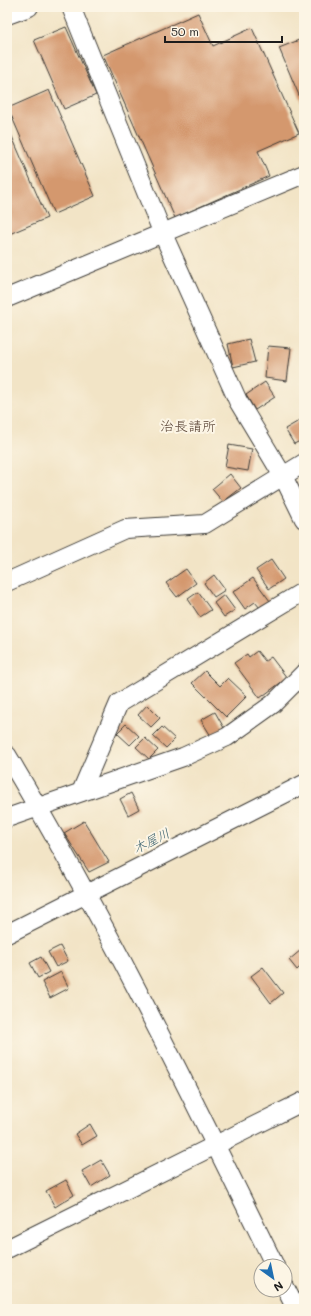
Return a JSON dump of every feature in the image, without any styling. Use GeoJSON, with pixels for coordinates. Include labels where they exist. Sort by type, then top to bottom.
{"type":"FeatureCollection","features":[{"type":"Feature","properties":{"kind":"street"},"geometry":{"type":"LineString","coordinates":[[7,15],[29,7]]}},
{"type":"Feature","properties":{"kind":"street"},"geometry":{"type":"LineString","coordinates":[[71,7],[163,234],[238,401],[283,476],[304,519]]}},
{"type":"Feature","properties":{"kind":"street"},"geometry":{"type":"LineString","coordinates":[[7,298],[304,174]]}},
{"type":"Feature","properties":{"kind":"street"},"geometry":{"type":"LineString","coordinates":[[7,582],[125,530],[205,524],[304,463]]}},
{"type":"Feature","properties":{"kind":"street"},"geometry":{"type":"LineString","coordinates":[[81,792],[119,703],[304,591]]}},
{"type":"Feature","properties":{"kind":"street"},"geometry":{"type":"LineString","coordinates":[[7,818],[183,757],[227,738],[273,704],[304,673]]}},
{"type":"Feature","properties":{"kind":"street"},"geometry":{"type":"LineString","coordinates":[[7,755],[84,889],[271,1258]]}},
{"type":"Feature","properties":{"kind":"street"},"geometry":{"type":"LineString","coordinates":[[7,934],[84,889],[304,784]]}},
{"type":"Feature","properties":{"kind":"street"},"geometry":{"type":"LineString","coordinates":[[7,1249],[304,1101]]}},
{"type":"Feature","properties":{"kind":"street"},"geometry":{"type":"LineString","coordinates":[[290,1298],[296,1309]]}},
{"type":"Feature","properties":{"kind":"building"},"geometry":{"type":"Polygon","coordinates":[[[198,13],[213,46],[252,28],[299,133],[258,151],[269,176],[175,218],[103,55],[198,13]]]}},
{"type":"Feature","properties":{"kind":"building"},"geometry":{"type":"Polygon","coordinates":[[[66,27],[96,95],[64,109],[34,40],[66,27]]]}},
{"type":"Feature","properties":{"kind":"building"},"geometry":{"type":"Polygon","coordinates":[[[304,38],[304,107],[279,48],[304,38]]]}},
{"type":"Feature","properties":{"kind":"building"},"geometry":{"type":"Polygon","coordinates":[[[49,90],[95,196],[54,214],[8,108],[49,90]]]}},
{"type":"Feature","properties":{"kind":"building"},"geometry":{"type":"Polygon","coordinates":[[[7,125],[47,218],[7,235],[7,125]]]}},
{"type":"Feature","properties":{"kind":"building"},"geometry":{"type":"Polygon","coordinates":[[[249,339],[255,362],[233,367],[228,344],[249,339]]]}},
{"type":"Feature","properties":{"kind":"building"},"geometry":{"type":"Polygon","coordinates":[[[268,346],[291,348],[287,381],[265,378],[268,346]]]}},
{"type":"Feature","properties":{"kind":"building"},"geometry":{"type":"Polygon","coordinates":[[[265,382],[275,397],[255,410],[246,395],[265,382]]]}},
{"type":"Feature","properties":{"kind":"building"},"geometry":{"type":"Polygon","coordinates":[[[304,418],[304,439],[294,444],[285,429],[304,418]]]}},
{"type":"Feature","properties":{"kind":"building"},"geometry":{"type":"Polygon","coordinates":[[[229,445],[252,449],[248,471],[225,467],[229,445]]]}},
{"type":"Feature","properties":{"kind":"building"},"geometry":{"type":"Polygon","coordinates":[[[230,474],[241,488],[223,502],[212,489],[230,474]]]}},
{"type":"Feature","properties":{"kind":"building"},"geometry":{"type":"Polygon","coordinates":[[[271,560],[284,579],[269,589],[256,570],[271,560]]]}},
{"type":"Feature","properties":{"kind":"building"},"geometry":{"type":"Polygon","coordinates":[[[186,569],[196,583],[177,597],[166,583],[186,569]]]}},
{"type":"Feature","properties":{"kind":"building"},"geometry":{"type":"Polygon","coordinates":[[[214,575],[225,590],[214,597],[204,583],[214,575]]]}},
{"type":"Feature","properties":{"kind":"building"},"geometry":{"type":"Polygon","coordinates":[[[253,578],[270,601],[260,608],[255,602],[245,609],[233,592],[253,578]]]}},
{"type":"Feature","properties":{"kind":"building"},"geometry":{"type":"Polygon","coordinates":[[[198,592],[211,610],[200,617],[188,599],[198,592]]]}},
{"type":"Feature","properties":{"kind":"building"},"geometry":{"type":"Polygon","coordinates":[[[224,595],[235,610],[224,617],[214,603],[224,595]]]}},
{"type":"Feature","properties":{"kind":"building"},"geometry":{"type":"Polygon","coordinates":[[[257,651],[265,661],[271,657],[287,678],[260,698],[234,663],[247,654],[249,657],[257,651]]]}},
{"type":"Feature","properties":{"kind":"building"},"geometry":{"type":"Polygon","coordinates":[[[205,671],[220,686],[228,678],[247,696],[226,717],[192,683],[205,671]]]}},
{"type":"Feature","properties":{"kind":"building"},"geometry":{"type":"Polygon","coordinates":[[[147,705],[160,718],[151,727],[138,715],[147,705]]]}},
{"type":"Feature","properties":{"kind":"building"},"geometry":{"type":"Polygon","coordinates":[[[215,712],[224,728],[211,736],[201,720],[215,712]]]}},
{"type":"Feature","properties":{"kind":"building"},"geometry":{"type":"Polygon","coordinates":[[[126,724],[139,736],[130,745],[117,733],[126,724]]]}},
{"type":"Feature","properties":{"kind":"building"},"geometry":{"type":"Polygon","coordinates":[[[162,727],[175,739],[166,748],[153,736],[162,727]]]}},
{"type":"Feature","properties":{"kind":"building"},"geometry":{"type":"Polygon","coordinates":[[[145,738],[158,750],[149,759],[136,747],[145,738]]]}},
{"type":"Feature","properties":{"kind":"building"},"geometry":{"type":"Polygon","coordinates":[[[131,793],[139,809],[128,815],[120,799],[131,793]]]}},
{"type":"Feature","properties":{"kind":"building"},"geometry":{"type":"Polygon","coordinates":[[[84,821],[109,862],[89,872],[64,833],[84,821]]]}},
{"type":"Feature","properties":{"kind":"building"},"geometry":{"type":"Polygon","coordinates":[[[60,946],[68,961],[56,967],[48,952],[60,946]]]}},
{"type":"Feature","properties":{"kind":"building"},"geometry":{"type":"Polygon","coordinates":[[[301,950],[302,952],[304,950],[304,973],[300,967],[297,970],[289,960],[301,950]]]}},
{"type":"Feature","properties":{"kind":"building"},"geometry":{"type":"Polygon","coordinates":[[[41,957],[49,972],[38,978],[30,963],[41,957]]]}},
{"type":"Feature","properties":{"kind":"building"},"geometry":{"type":"Polygon","coordinates":[[[263,967],[283,993],[271,1003],[251,976],[263,967]]]}},
{"type":"Feature","properties":{"kind":"building"},"geometry":{"type":"Polygon","coordinates":[[[61,972],[69,988],[50,998],[42,982],[61,972]]]}},
{"type":"Feature","properties":{"kind":"building"},"geometry":{"type":"Polygon","coordinates":[[[90,1124],[97,1136],[82,1145],[75,1134],[90,1124]]]}},
{"type":"Feature","properties":{"kind":"building"},"geometry":{"type":"Polygon","coordinates":[[[101,1160],[110,1175],[91,1187],[82,1171],[101,1160]]]}},
{"type":"Feature","properties":{"kind":"building"},"geometry":{"type":"Polygon","coordinates":[[[66,1180],[74,1195],[55,1207],[46,1191],[66,1180]]]}},
{"type":"Feature","properties":{"kind":"district","name":"治長請所"},"geometry":{"type":"Point","coordinates":[188,425]}},
{"type":"Feature","properties":{"kind":"water label","name":"木屋川"},"geometry":{"type":"Point","coordinates":[151,840]}}]}
